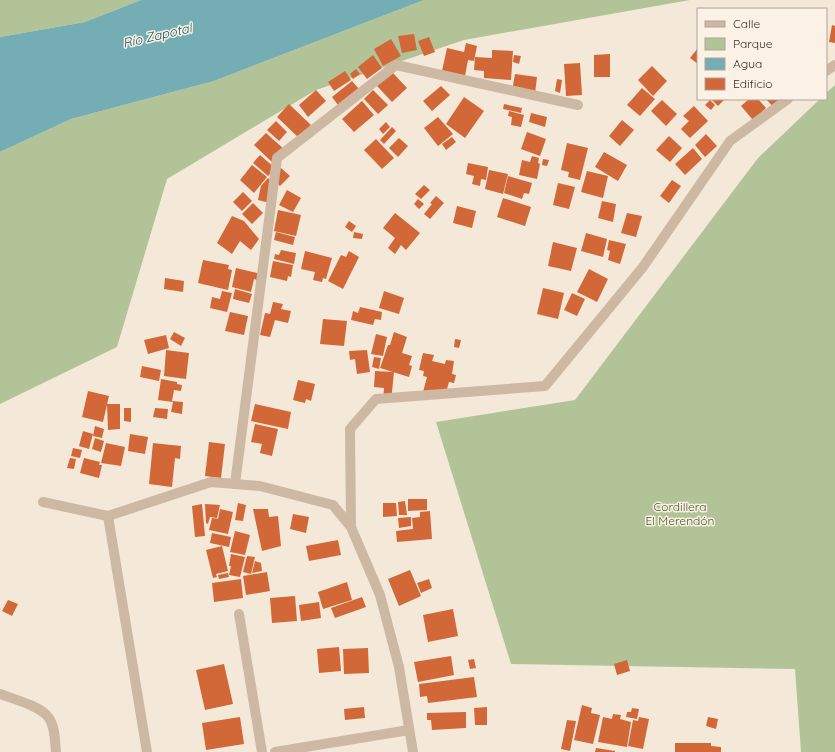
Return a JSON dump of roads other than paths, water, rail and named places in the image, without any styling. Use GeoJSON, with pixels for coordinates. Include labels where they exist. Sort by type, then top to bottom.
{"type":"FeatureCollection","features":[{"type":"Feature","properties":{"kind":"street"},"geometry":{"type":"LineString","coordinates":[[235,484],[277,158],[396,65],[578,105]]}},
{"type":"Feature","properties":{"kind":"street"},"geometry":{"type":"LineString","coordinates":[[351,528],[350,429],[376,399],[545,386],[643,267],[730,141],[787,100]]}},
{"type":"Feature","properties":{"kind":"street"},"geometry":{"type":"LineString","coordinates":[[43,502],[108,516],[211,482],[260,486],[333,505],[351,528],[380,596],[399,667],[413,752]]}},
{"type":"Feature","properties":{"kind":"street"},"geometry":{"type":"LineString","coordinates":[[108,516],[147,752]]}},
{"type":"Feature","properties":{"kind":"street"},"geometry":{"type":"LineString","coordinates":[[239,614],[262,752]]}},
{"type":"Feature","properties":{"kind":"street"},"geometry":{"type":"LineString","coordinates":[[0,694],[37,708],[48,717],[53,730],[56,752]]}},
{"type":"Feature","properties":{"kind":"street"},"geometry":{"type":"LineString","coordinates":[[275,752],[410,730]]}},
{"type":"Feature","properties":{"kind":"water","name":"Río Zapotal"},"geometry":{"type":"Polygon","coordinates":[[[141,0],[424,0],[214,81],[71,119],[0,152],[0,37],[85,22],[141,0]]]}},
{"type":"Feature","properties":{"kind":"park label","name":"Cordillera El Merendón"},"geometry":{"type":"Point","coordinates":[680,513]}}]}
